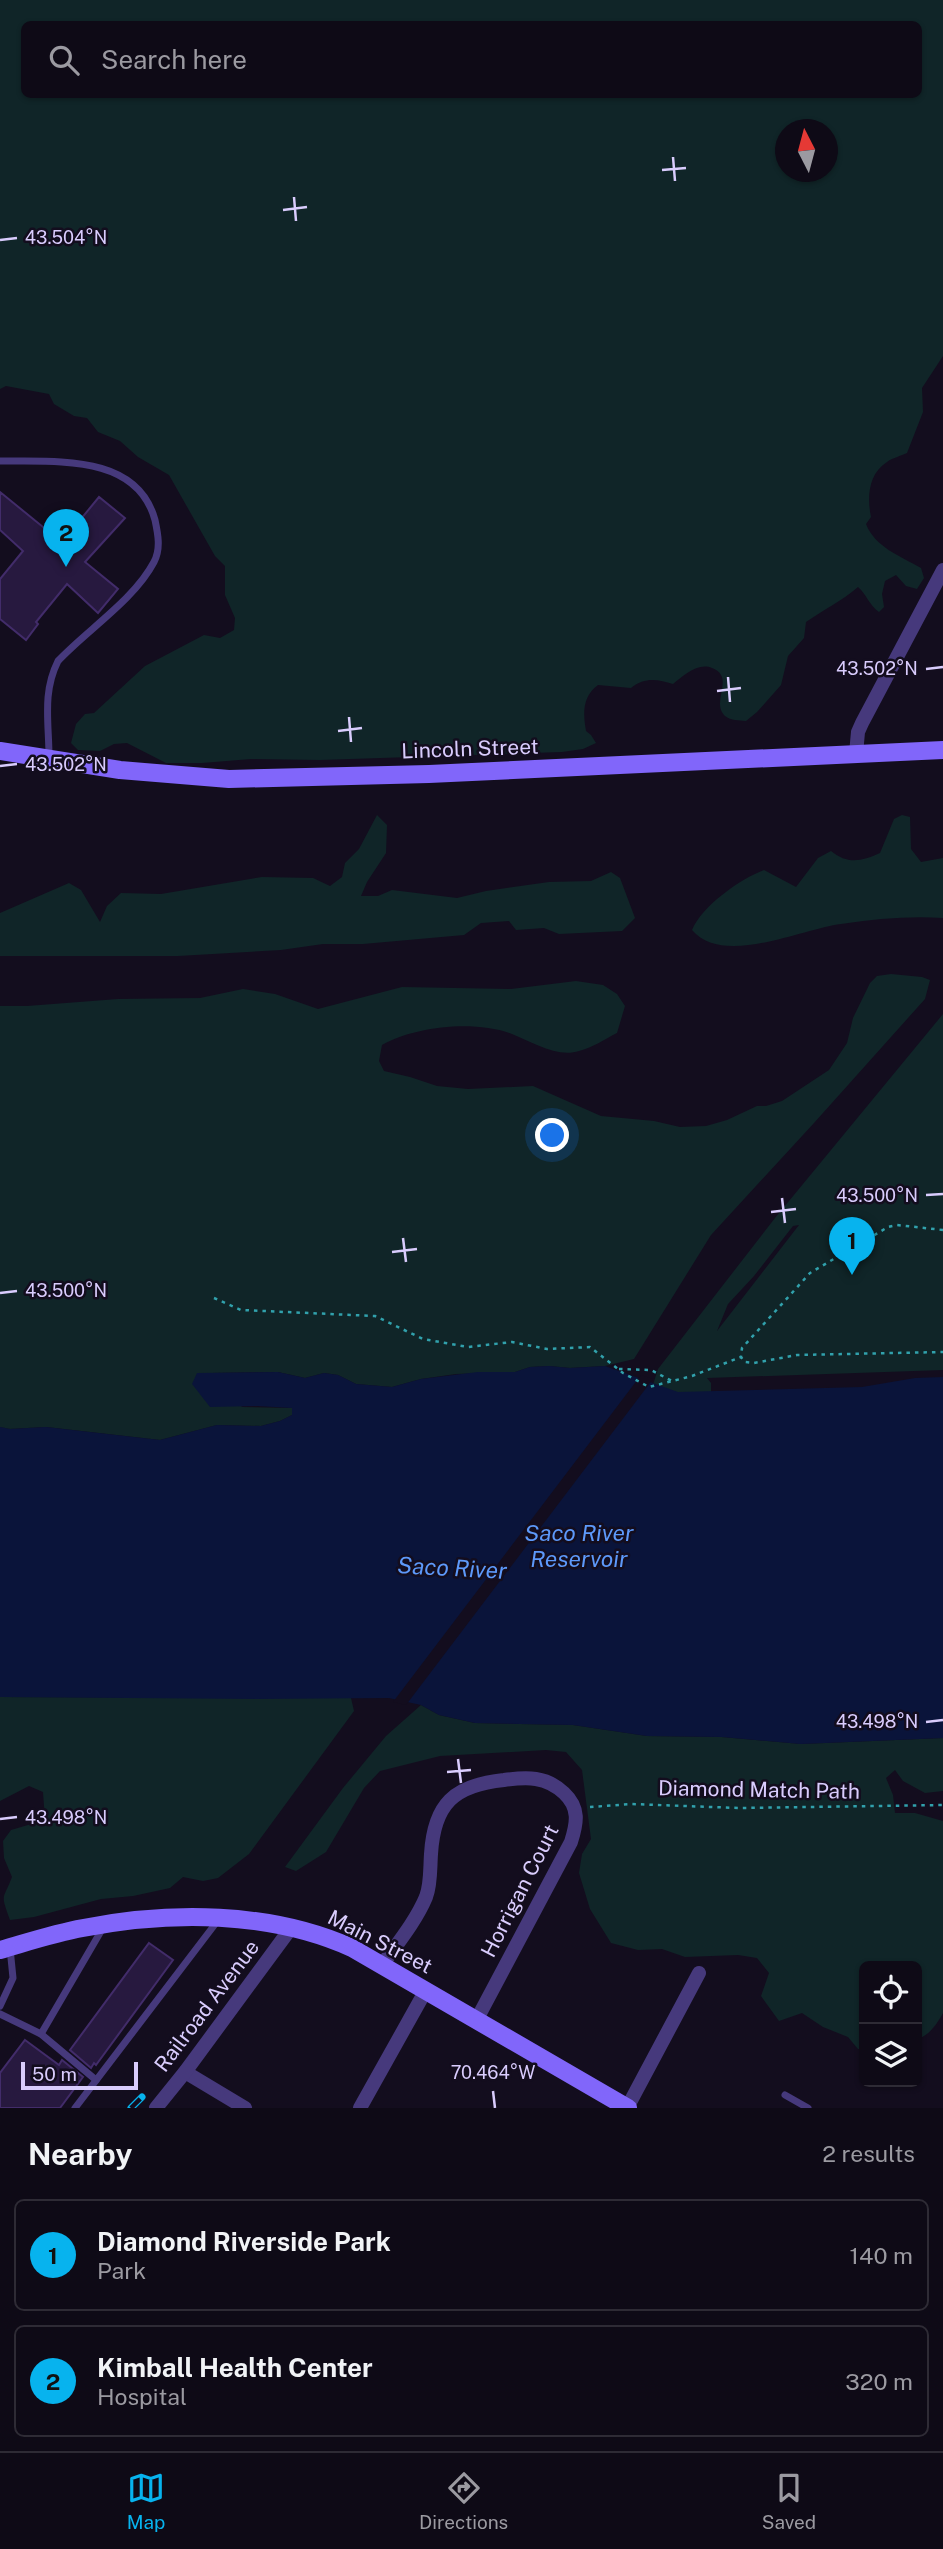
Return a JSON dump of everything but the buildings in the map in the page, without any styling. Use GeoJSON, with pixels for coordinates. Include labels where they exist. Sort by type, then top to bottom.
{"type":"FeatureCollection","features":[{"type":"Feature","properties":{"kind":"street"},"geometry":{"type":"LineString","coordinates":[[856,754],[862,723],[943,570]]}},
{"type":"Feature","properties":{"kind":"street","name":"Lincoln Street"},"geometry":{"type":"LineString","coordinates":[[0,751],[120,771],[192,777],[301,778],[943,750]]}},
{"type":"Feature","properties":{"kind":"street","name":"Horrigan Court"},"geometry":{"type":"LineString","coordinates":[[382,1965],[426,1897],[435,1828],[442,1808],[450,1798],[464,1788],[480,1783],[535,1777],[553,1784],[575,1807],[576,1826],[568,1849],[477,2020]]}},
{"type":"Feature","properties":{"kind":"street","name":"Main Street"},"geometry":{"type":"LineString","coordinates":[[5,1949],[67,1932],[145,1920],[219,1919],[291,1928],[331,1939],[382,1965],[627,2108]]}},
{"type":"Feature","properties":{"kind":"street","name":"Railroad Avenue"},"geometry":{"type":"LineString","coordinates":[[156,2108],[185,2073],[291,1928]]}},
{"type":"Feature","properties":{"kind":"street"},"geometry":{"type":"LineString","coordinates":[[627,2108],[699,1973]]}},
{"type":"Feature","properties":{"kind":"street"},"geometry":{"type":"LineString","coordinates":[[360,2108],[426,1990]]}},
{"type":"Feature","properties":{"kind":"street"},"geometry":{"type":"LineString","coordinates":[[185,2073],[246,2108]]}},
{"type":"Feature","properties":{"kind":"lane"},"geometry":{"type":"LineString","coordinates":[[0,461],[63,463],[114,471],[140,488],[157,529],[158,553],[149,570],[135,588],[67,651],[51,674],[46,704],[48,760]]}},
{"type":"Feature","properties":{"kind":"lane"},"geometry":{"type":"LineString","coordinates":[[75,2108],[219,1919]]}},
{"type":"Feature","properties":{"kind":"lane"},"geometry":{"type":"LineString","coordinates":[[41,2035],[105,1925]]}},
{"type":"Feature","properties":{"kind":"lane"},"geometry":{"type":"LineString","coordinates":[[0,2006],[13,1978],[5,1949]]}},
{"type":"Feature","properties":{"kind":"lane"},"geometry":{"type":"LineString","coordinates":[[0,2014],[41,2035],[96,2080]]}},
{"type":"Feature","properties":{"kind":"lane"},"geometry":{"type":"LineString","coordinates":[[785,2095],[808,2108]]}},
{"type":"Feature","properties":{"kind":"path"},"geometry":{"type":"LineString","coordinates":[[943,1230],[897,1225],[888,1227],[810,1273],[742,1348],[741,1357],[745,1362],[754,1363],[797,1354],[943,1352]]}},
{"type":"Feature","properties":{"kind":"path"},"geometry":{"type":"LineString","coordinates":[[215,1298],[241,1310],[375,1316],[423,1339],[468,1348],[513,1342],[547,1349],[590,1347],[617,1369],[649,1387],[741,1357]]}},
{"type":"Feature","properties":{"kind":"path"},"geometry":{"type":"LineString","coordinates":[[617,1369],[651,1370],[672,1381]]}},
{"type":"Feature","properties":{"kind":"path","name":"Diamond Match Path"},"geometry":{"type":"LineString","coordinates":[[575,1807],[631,1804],[739,1808],[943,1805]]}},
{"type":"Feature","properties":{"kind":"green space"},"geometry":{"type":"Polygon","coordinates":[[[0,0],[943,0],[943,356],[922,388],[923,412],[907,453],[891,459],[876,473],[869,494],[871,517],[866,524],[882,545],[921,568],[924,578],[917,589],[906,586],[896,575],[885,581],[882,594],[884,607],[879,612],[858,587],[806,622],[804,638],[788,656],[781,685],[746,721],[732,720],[725,716],[720,704],[722,677],[712,668],[701,667],[673,684],[651,680],[631,688],[598,685],[586,700],[584,712],[586,731],[596,743],[583,749],[562,752],[166,763],[127,743],[114,744],[100,751],[78,750],[71,743],[76,724],[85,714],[94,713],[145,666],[204,635],[220,638],[234,630],[235,618],[225,595],[225,566],[215,556],[169,475],[138,457],[120,441],[98,432],[87,418],[74,416],[54,404],[49,394],[6,386],[0,389],[0,0]]]}},
{"type":"Feature","properties":{"kind":"green space"},"geometry":{"type":"Polygon","coordinates":[[[377,815],[387,825],[386,853],[361,896],[378,896],[392,890],[457,898],[549,882],[591,881],[611,872],[620,878],[635,918],[622,931],[559,934],[544,928],[516,930],[509,921],[481,923],[464,935],[363,944],[323,944],[281,950],[178,956],[0,956],[0,913],[69,883],[81,890],[100,922],[107,906],[121,893],[161,894],[262,877],[313,878],[330,886],[342,877],[345,863],[359,849],[377,815]]]}},
{"type":"Feature","properties":{"kind":"green space"},"geometry":{"type":"Polygon","coordinates":[[[902,815],[910,817],[911,849],[921,862],[943,858],[943,918],[854,922],[742,946],[706,941],[692,930],[704,912],[723,894],[764,870],[796,887],[818,858],[831,851],[849,860],[880,853],[894,819],[902,815]]]}},
{"type":"Feature","properties":{"kind":"green space"},"geometry":{"type":"Polygon","coordinates":[[[891,974],[930,980],[925,999],[711,1235],[634,1359],[605,1366],[530,1367],[515,1372],[456,1374],[392,1387],[356,1384],[338,1375],[324,1373],[305,1378],[278,1372],[211,1373],[242,1407],[293,1408],[292,1415],[261,1426],[217,1425],[160,1440],[46,1427],[0,1427],[0,1006],[118,999],[200,998],[243,989],[275,994],[318,1009],[402,987],[511,989],[576,981],[603,985],[617,994],[625,1006],[617,1033],[584,1050],[562,1052],[497,1030],[464,1026],[428,1029],[396,1038],[382,1045],[379,1061],[384,1071],[437,1086],[468,1089],[533,1086],[601,1116],[654,1121],[680,1127],[706,1126],[757,1106],[782,1101],[829,1070],[847,1043],[853,1018],[870,983],[877,976],[891,974]]]}},
{"type":"Feature","properties":{"kind":"green space"},"geometry":{"type":"Polygon","coordinates":[[[943,1014],[943,1370],[707,1378],[711,1383],[711,1397],[651,1391],[658,1369],[775,1218],[943,1014]],[[799,1225],[793,1226],[728,1304],[717,1331],[799,1225]]]}},
{"type":"Feature","properties":{"kind":"green space"},"geometry":{"type":"Polygon","coordinates":[[[0,1697],[351,1698],[354,1711],[249,1854],[218,1878],[203,1881],[183,1877],[170,1888],[101,1899],[34,1917],[10,1920],[4,1897],[12,1877],[4,1858],[3,1841],[11,1830],[45,1820],[43,1792],[29,1786],[0,1801],[0,1697]]]}},
{"type":"Feature","properties":{"kind":"green space"},"geometry":{"type":"Polygon","coordinates":[[[421,1705],[439,1715],[475,1723],[573,1725],[647,1736],[722,1737],[801,1744],[943,1738],[943,1791],[925,1793],[903,1781],[895,1770],[886,1778],[893,1795],[895,1813],[915,1813],[943,1821],[941,2017],[922,2036],[922,1961],[859,1961],[858,2049],[848,2037],[823,2027],[802,2013],[779,2021],[761,1996],[769,1973],[757,1958],[738,1955],[685,1957],[662,1949],[638,1950],[611,1943],[590,1909],[579,1873],[582,1854],[591,1839],[582,1770],[566,1752],[546,1750],[440,1756],[380,1771],[364,1788],[326,1852],[296,1871],[285,1867],[343,1788],[386,1736],[421,1705]]]}},
{"type":"Feature","properties":{"kind":"water","name":"Saco River Reservoir"},"geometry":{"type":"Polygon","coordinates":[[[605,1366],[678,1392],[862,1387],[915,1378],[943,1377],[943,1738],[801,1744],[722,1737],[647,1736],[573,1725],[475,1723],[439,1715],[421,1705],[389,1698],[0,1697],[0,1427],[46,1427],[160,1440],[217,1425],[261,1426],[292,1415],[292,1408],[210,1407],[192,1384],[197,1373],[278,1372],[305,1378],[324,1373],[338,1375],[356,1384],[392,1387],[421,1379],[478,1372],[515,1372],[530,1367],[605,1366]]]}},
{"type":"Feature","properties":{"kind":"pier"},"geometry":{"type":"Polygon","coordinates":[[[641,1375],[653,1379],[406,1705],[393,1702],[641,1375]]]}},
{"type":"Feature","properties":{"kind":"railway"},"geometry":{"type":"LineString","coordinates":[[131,2108],[142,2097]]}},
{"type":"Feature","properties":{"kind":"place","name":"Kimball Health Center"},"geometry":{"type":"Point","coordinates":[66,567]}},
{"type":"Feature","properties":{"kind":"place","name":"Diamond Riverside Park"},"geometry":{"type":"Point","coordinates":[852,1275]}},
{"type":"Feature","properties":{"kind":"water label","name":"Saco River"},"geometry":{"type":"Point","coordinates":[452,1568]}}]}
